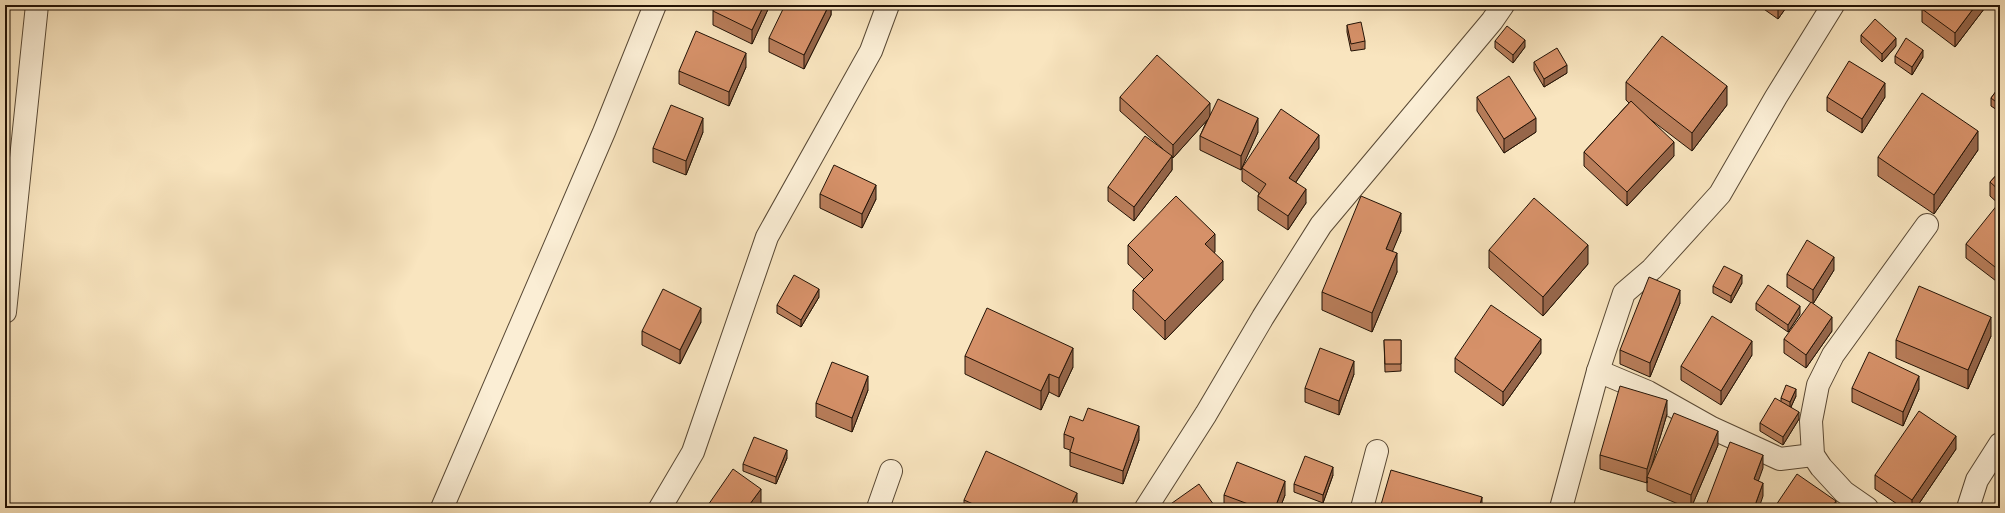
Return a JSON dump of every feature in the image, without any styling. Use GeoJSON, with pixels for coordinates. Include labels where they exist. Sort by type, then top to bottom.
{"type":"FeatureCollection","features":[{"type":"Feature","properties":{"kind":"street"},"geometry":{"type":"LineString","coordinates":[[5,312],[37,5]]}},
{"type":"Feature","properties":{"kind":"street"},"geometry":{"type":"LineString","coordinates":[[442,508],[604,132],[655,5]]}},
{"type":"Feature","properties":{"kind":"street"},"geometry":{"type":"LineString","coordinates":[[660,508],[693,452],[767,237],[870,51],[888,5]]}},
{"type":"Feature","properties":{"kind":"street"},"geometry":{"type":"LineString","coordinates":[[1146,508],[1206,414],[1263,317],[1321,225],[1416,113],[1492,21],[1503,5]]}},
{"type":"Feature","properties":{"kind":"street"},"geometry":{"type":"LineString","coordinates":[[1561,508],[1598,371],[1624,293],[1652,269],[1720,194],[1776,97],[1833,5]]}},
{"type":"Feature","properties":{"kind":"street"},"geometry":{"type":"LineString","coordinates":[[1867,508],[1844,492],[1821,467],[1813,455],[1811,421],[1818,385],[1833,355],[1927,225]]}},
{"type":"Feature","properties":{"kind":"street"},"geometry":{"type":"LineString","coordinates":[[1598,371],[1648,392],[1712,428],[1780,459],[1813,455]]}},
{"type":"Feature","properties":{"kind":"street"},"geometry":{"type":"LineString","coordinates":[[1968,508],[1977,480],[2000,444]]}},
{"type":"Feature","properties":{"kind":"street"},"geometry":{"type":"LineString","coordinates":[[1362,508],[1377,451]]}},
{"type":"Feature","properties":{"kind":"street"},"geometry":{"type":"LineString","coordinates":[[878,508],[891,471]]}},
{"type":"Feature","properties":{"kind":"building"},"geometry":{"type":"Polygon","coordinates":[[[715,5],[764,5],[752,30],[713,11],[715,5]]]}},
{"type":"Feature","properties":{"kind":"building"},"geometry":{"type":"Polygon","coordinates":[[[785,5],[829,5],[804,55],[769,38],[785,5]]]}},
{"type":"Feature","properties":{"kind":"building"},"geometry":{"type":"Polygon","coordinates":[[[1925,5],[1976,5],[1955,33],[1922,9],[1925,5]]]}},
{"type":"Feature","properties":{"kind":"building"},"geometry":{"type":"Polygon","coordinates":[[[1875,19],[1896,38],[1882,54],[1861,35],[1875,19]]]}},
{"type":"Feature","properties":{"kind":"building"},"geometry":{"type":"Polygon","coordinates":[[[1361,22],[1365,41],[1351,44],[1347,25],[1361,22]]]}},
{"type":"Feature","properties":{"kind":"building"},"geometry":{"type":"Polygon","coordinates":[[[1507,26],[1525,40],[1513,55],[1495,41],[1507,26]]]}},
{"type":"Feature","properties":{"kind":"building"},"geometry":{"type":"Polygon","coordinates":[[[696,31],[746,53],[729,92],[679,71],[696,31]]]}},
{"type":"Feature","properties":{"kind":"building"},"geometry":{"type":"Polygon","coordinates":[[[1662,36],[1727,86],[1692,133],[1626,82],[1662,36]]]}},
{"type":"Feature","properties":{"kind":"building"},"geometry":{"type":"Polygon","coordinates":[[[1906,38],[1923,50],[1912,67],[1895,56],[1906,38]]]}},
{"type":"Feature","properties":{"kind":"building"},"geometry":{"type":"Polygon","coordinates":[[[1557,48],[1567,65],[1544,79],[1534,62],[1557,48]]]}},
{"type":"Feature","properties":{"kind":"building"},"geometry":{"type":"Polygon","coordinates":[[[1157,55],[1210,103],[1173,145],[1120,97],[1157,55]]]}},
{"type":"Feature","properties":{"kind":"building"},"geometry":{"type":"Polygon","coordinates":[[[1849,61],[1885,83],[1862,119],[1827,97],[1849,61]]]}},
{"type":"Feature","properties":{"kind":"building"},"geometry":{"type":"Polygon","coordinates":[[[1509,76],[1536,118],[1504,139],[1477,97],[1509,76]]]}},
{"type":"Feature","properties":{"kind":"building"},"geometry":{"type":"Polygon","coordinates":[[[2000,86],[2000,105],[1991,98],[2000,86]]]}},
{"type":"Feature","properties":{"kind":"building"},"geometry":{"type":"Polygon","coordinates":[[[1922,93],[1978,131],[1934,195],[1878,157],[1922,93]]]}},
{"type":"Feature","properties":{"kind":"building"},"geometry":{"type":"Polygon","coordinates":[[[1218,99],[1258,118],[1241,156],[1200,136],[1218,99]]]}},
{"type":"Feature","properties":{"kind":"building"},"geometry":{"type":"Polygon","coordinates":[[[1631,101],[1674,142],[1627,192],[1584,152],[1631,101]]]}},
{"type":"Feature","properties":{"kind":"building"},"geometry":{"type":"Polygon","coordinates":[[[671,105],[703,118],[686,161],[653,148],[671,105]]]}},
{"type":"Feature","properties":{"kind":"building"},"geometry":{"type":"Polygon","coordinates":[[[1281,109],[1319,135],[1289,178],[1306,189],[1288,216],[1258,196],[1266,184],[1242,168],[1281,109]]]}},
{"type":"Feature","properties":{"kind":"building"},"geometry":{"type":"Polygon","coordinates":[[[1145,136],[1172,156],[1134,207],[1108,187],[1145,136]]]}},
{"type":"Feature","properties":{"kind":"building"},"geometry":{"type":"Polygon","coordinates":[[[834,165],[876,185],[862,214],[820,194],[834,165]]]}},
{"type":"Feature","properties":{"kind":"building"},"geometry":{"type":"Polygon","coordinates":[[[2000,171],[2000,191],[1990,182],[2000,171]]]}},
{"type":"Feature","properties":{"kind":"building"},"geometry":{"type":"Polygon","coordinates":[[[1176,196],[1215,234],[1205,244],[1223,261],[1165,321],[1133,290],[1153,270],[1128,245],[1176,196]]]}},
{"type":"Feature","properties":{"kind":"building"},"geometry":{"type":"Polygon","coordinates":[[[1361,196],[1401,213],[1386,249],[1397,253],[1372,313],[1322,292],[1361,196]]]}},
{"type":"Feature","properties":{"kind":"building"},"geometry":{"type":"Polygon","coordinates":[[[1534,198],[1588,245],[1543,297],[1489,250],[1534,198]]]}},
{"type":"Feature","properties":{"kind":"building"},"geometry":{"type":"Polygon","coordinates":[[[1998,204],[2000,206],[2000,271],[1966,244],[1998,204]]]}},
{"type":"Feature","properties":{"kind":"building"},"geometry":{"type":"Polygon","coordinates":[[[1807,240],[1834,257],[1813,290],[1787,274],[1807,240]]]}},
{"type":"Feature","properties":{"kind":"building"},"geometry":{"type":"Polygon","coordinates":[[[1724,266],[1742,275],[1731,296],[1713,286],[1724,266]]]}},
{"type":"Feature","properties":{"kind":"building"},"geometry":{"type":"Polygon","coordinates":[[[794,275],[819,289],[801,320],[777,305],[794,275]]]}},
{"type":"Feature","properties":{"kind":"building"},"geometry":{"type":"Polygon","coordinates":[[[1649,277],[1680,290],[1650,363],[1620,350],[1649,277]]]}},
{"type":"Feature","properties":{"kind":"building"},"geometry":{"type":"Polygon","coordinates":[[[1768,285],[1800,306],[1788,325],[1756,303],[1768,285]]]}},
{"type":"Feature","properties":{"kind":"building"},"geometry":{"type":"Polygon","coordinates":[[[1919,286],[1991,317],[1968,370],[1896,340],[1919,286]]]}},
{"type":"Feature","properties":{"kind":"building"},"geometry":{"type":"Polygon","coordinates":[[[663,289],[701,308],[680,350],[642,331],[663,289]]]}},
{"type":"Feature","properties":{"kind":"building"},"geometry":{"type":"Polygon","coordinates":[[[1811,302],[1832,317],[1806,355],[1784,339],[1811,302]]]}},
{"type":"Feature","properties":{"kind":"building"},"geometry":{"type":"Polygon","coordinates":[[[1491,305],[1541,339],[1503,392],[1455,358],[1491,305]]]}},
{"type":"Feature","properties":{"kind":"building"},"geometry":{"type":"Polygon","coordinates":[[[987,308],[1073,348],[1059,378],[1049,374],[1041,391],[965,356],[987,308]]]}},
{"type":"Feature","properties":{"kind":"building"},"geometry":{"type":"Polygon","coordinates":[[[1712,316],[1752,341],[1721,391],[1681,366],[1712,316]]]}},
{"type":"Feature","properties":{"kind":"building"},"geometry":{"type":"Polygon","coordinates":[[[1384,340],[1401,340],[1401,364],[1385,364],[1384,340]]]}},
{"type":"Feature","properties":{"kind":"building"},"geometry":{"type":"Polygon","coordinates":[[[1320,348],[1354,361],[1339,401],[1305,388],[1320,348]]]}},
{"type":"Feature","properties":{"kind":"building"},"geometry":{"type":"Polygon","coordinates":[[[1869,352],[1919,376],[1903,412],[1852,388],[1869,352]]]}},
{"type":"Feature","properties":{"kind":"building"},"geometry":{"type":"Polygon","coordinates":[[[832,362],[868,376],[852,418],[816,403],[832,362]]]}},
{"type":"Feature","properties":{"kind":"building"},"geometry":{"type":"Polygon","coordinates":[[[1786,385],[1796,389],[1790,402],[1781,398],[1786,385]]]}},
{"type":"Feature","properties":{"kind":"building"},"geometry":{"type":"Polygon","coordinates":[[[1620,386],[1667,400],[1647,469],[1600,455],[1620,386]]]}},
{"type":"Feature","properties":{"kind":"building"},"geometry":{"type":"Polygon","coordinates":[[[1775,398],[1799,412],[1783,437],[1760,423],[1775,398]]]}},
{"type":"Feature","properties":{"kind":"building"},"geometry":{"type":"Polygon","coordinates":[[[1088,408],[1139,426],[1123,471],[1070,452],[1074,438],[1064,434],[1070,416],[1083,421],[1088,408]]]}},
{"type":"Feature","properties":{"kind":"building"},"geometry":{"type":"Polygon","coordinates":[[[1919,411],[1956,436],[1912,500],[1875,475],[1919,411]]]}},
{"type":"Feature","properties":{"kind":"building"},"geometry":{"type":"Polygon","coordinates":[[[1674,413],[1718,431],[1691,495],[1647,477],[1674,413]]]}},
{"type":"Feature","properties":{"kind":"building"},"geometry":{"type":"Polygon","coordinates":[[[754,437],[787,450],[776,477],[743,464],[754,437]]]}},
{"type":"Feature","properties":{"kind":"building"},"geometry":{"type":"Polygon","coordinates":[[[1730,442],[1763,455],[1754,479],[1763,483],[1754,508],[1705,508],[1730,442]]]}},
{"type":"Feature","properties":{"kind":"building"},"geometry":{"type":"Polygon","coordinates":[[[986,451],[1077,493],[1070,508],[982,508],[964,500],[986,451]]]}},
{"type":"Feature","properties":{"kind":"building"},"geometry":{"type":"Polygon","coordinates":[[[1305,456],[1333,467],[1323,495],[1294,484],[1305,456]]]}},
{"type":"Feature","properties":{"kind":"building"},"geometry":{"type":"Polygon","coordinates":[[[1237,462],[1285,481],[1275,508],[1259,508],[1224,495],[1237,462]]]}},
{"type":"Feature","properties":{"kind":"building"},"geometry":{"type":"Polygon","coordinates":[[[733,469],[761,489],[747,508],[706,508],[733,469]]]}},
{"type":"Feature","properties":{"kind":"building"},"geometry":{"type":"Polygon","coordinates":[[[1391,470],[1482,497],[1479,508],[1380,508],[1391,470]]]}},
{"type":"Feature","properties":{"kind":"building"},"geometry":{"type":"Polygon","coordinates":[[[1797,474],[1836,501],[1831,508],[1774,508],[1797,474]]]}},
{"type":"Feature","properties":{"kind":"building"},"geometry":{"type":"Polygon","coordinates":[[[1199,484],[1216,508],[1165,508],[1199,484]]]}}]}
